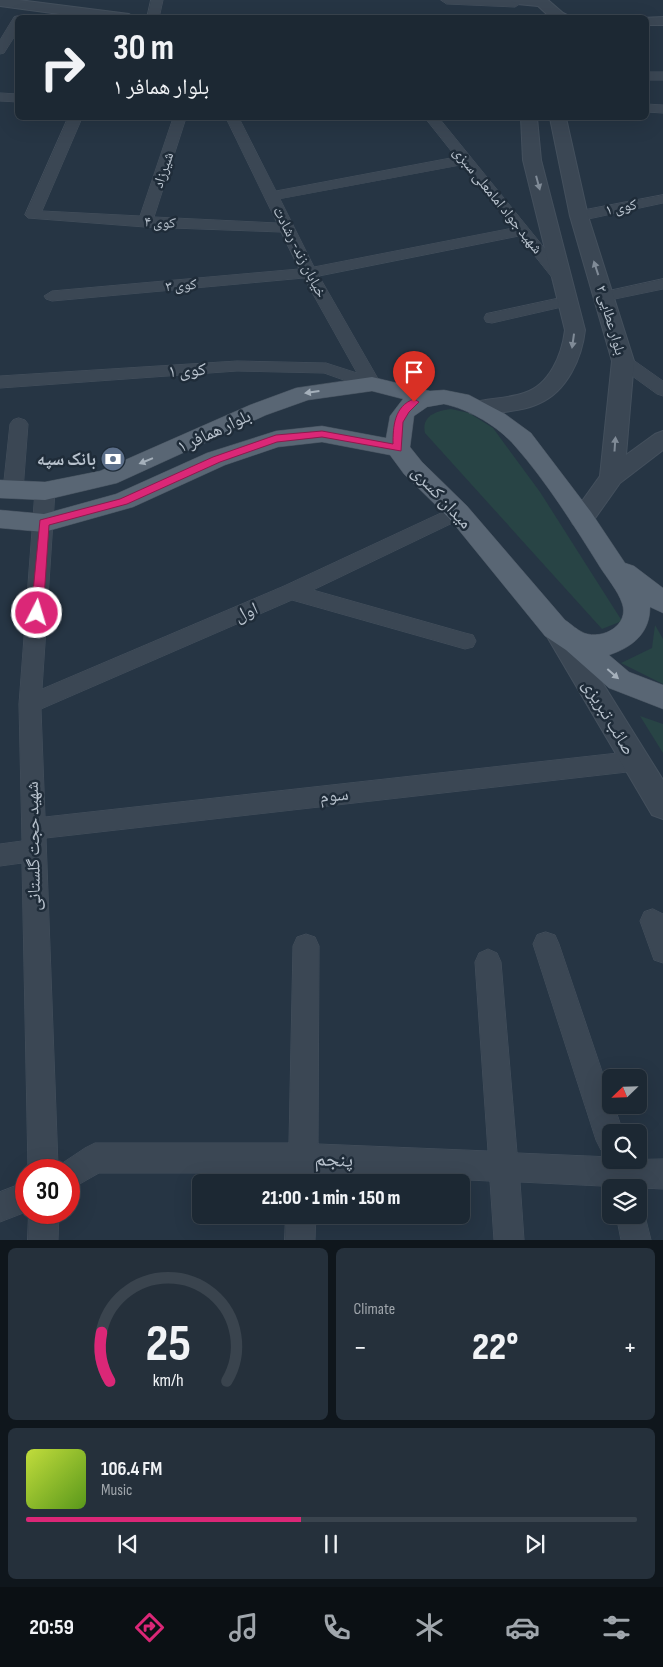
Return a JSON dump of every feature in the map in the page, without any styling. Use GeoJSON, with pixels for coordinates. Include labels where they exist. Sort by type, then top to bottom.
{"type":"FeatureCollection","features":[{"type":"Feature","properties":{"kind":"main road","name":"بلوار همافر ۱"},"geometry":{"type":"LineString","coordinates":[[6,489],[45,491],[108,477],[258,410],[304,393],[372,384],[429,398]]}},
{"type":"Feature","properties":{"kind":"main road"},"geometry":{"type":"LineString","coordinates":[[398,448],[398,422],[405,410],[414,402],[429,398],[444,397],[461,400],[497,418],[522,439],[582,518],[636,602],[636,620],[626,635],[617,641],[606,645],[565,635]]}},
{"type":"Feature","properties":{"kind":"main road","name":"بلوار همافر ۱"},"geometry":{"type":"LineString","coordinates":[[0,519],[44,523],[124,501],[216,459],[276,439],[322,434],[398,448]]}},
{"type":"Feature","properties":{"kind":"main road","name":"میدان کسری"},"geometry":{"type":"LineString","coordinates":[[398,448],[413,468],[458,512],[565,635],[619,680],[663,697]]}},
{"type":"Feature","properties":{"kind":"main road"},"geometry":{"type":"LineString","coordinates":[[601,550],[638,584],[663,603]]}},
{"type":"Feature","properties":{"kind":"street"},"geometry":{"type":"LineString","coordinates":[[154,15],[157,0]]}},
{"type":"Feature","properties":{"kind":"street"},"geometry":{"type":"LineString","coordinates":[[447,0],[543,5],[557,15]]}},
{"type":"Feature","properties":{"kind":"street"},"geometry":{"type":"LineString","coordinates":[[0,2],[106,15]]}},
{"type":"Feature","properties":{"kind":"street"},"geometry":{"type":"LineString","coordinates":[[20,15],[26,4]]}},
{"type":"Feature","properties":{"kind":"street"},"geometry":{"type":"LineString","coordinates":[[649,21],[663,21]]}},
{"type":"Feature","properties":{"kind":"street"},"geometry":{"type":"LineString","coordinates":[[0,50],[15,24]]}},
{"type":"Feature","properties":{"kind":"street"},"geometry":{"type":"LineString","coordinates":[[649,76],[663,76]]}},
{"type":"Feature","properties":{"kind":"street"},"geometry":{"type":"LineString","coordinates":[[0,97],[15,98]]}},
{"type":"Feature","properties":{"kind":"street"},"geometry":{"type":"LineString","coordinates":[[649,108],[663,108]]}},
{"type":"Feature","properties":{"kind":"street","name":"کوی ۴"},"geometry":{"type":"LineString","coordinates":[[74,120],[34,215],[287,228]]}},
{"type":"Feature","properties":{"kind":"street","name":"شیرزاد"},"geometry":{"type":"LineString","coordinates":[[145,222],[179,120]]}},
{"type":"Feature","properties":{"kind":"street","name":"خیابان زند- رشادت"},"geometry":{"type":"LineString","coordinates":[[233,120],[309,273],[372,384]]}},
{"type":"Feature","properties":{"kind":"street","name":"شهید جواد امامعلی سبزی"},"geometry":{"type":"LineString","coordinates":[[434,120],[521,231],[564,282]]}},
{"type":"Feature","properties":{"kind":"street","name":"بلوار عطایی ۲"},"geometry":{"type":"LineString","coordinates":[[478,408],[531,399],[546,390],[567,362],[573,347],[575,330],[532,160],[529,120]]}},
{"type":"Feature","properties":{"kind":"street","name":"بلوار عطایی ۲"},"geometry":{"type":"LineString","coordinates":[[558,120],[579,216],[605,296],[623,361],[612,477]]}},
{"type":"Feature","properties":{"kind":"street"},"geometry":{"type":"LineString","coordinates":[[272,196],[465,160]]}},
{"type":"Feature","properties":{"kind":"street"},"geometry":{"type":"LineString","coordinates":[[532,160],[566,161]]}},
{"type":"Feature","properties":{"kind":"street","name":"کوی ۱"},"geometry":{"type":"LineString","coordinates":[[579,216],[663,199]]}},
{"type":"Feature","properties":{"kind":"street"},"geometry":{"type":"LineString","coordinates":[[309,273],[521,231]]}},
{"type":"Feature","properties":{"kind":"street","name":"کوی ۳"},"geometry":{"type":"LineString","coordinates":[[52,296],[309,273]]}},
{"type":"Feature","properties":{"kind":"street"},"geometry":{"type":"LineString","coordinates":[[605,296],[663,284]]}},
{"type":"Feature","properties":{"kind":"street"},"geometry":{"type":"LineString","coordinates":[[492,318],[569,301]]}},
{"type":"Feature","properties":{"kind":"street"},"geometry":{"type":"LineString","coordinates":[[623,361],[663,390]]}},
{"type":"Feature","properties":{"kind":"street","name":"کوی ۱"},"geometry":{"type":"LineString","coordinates":[[0,382],[237,366],[326,368],[372,384]]}},
{"type":"Feature","properties":{"kind":"street"},"geometry":{"type":"LineString","coordinates":[[6,489],[19,424]]}},
{"type":"Feature","properties":{"kind":"street"},"geometry":{"type":"LineString","coordinates":[[582,518],[612,477],[663,439]]}},
{"type":"Feature","properties":{"kind":"street","name":"شهید حجت گلستانی"},"geometry":{"type":"LineString","coordinates":[[43,1159],[32,840],[30,704],[45,491]]}},
{"type":"Feature","properties":{"kind":"street","name":"اول"},"geometry":{"type":"LineString","coordinates":[[30,704],[291,592],[458,512]]}},
{"type":"Feature","properties":{"kind":"street"},"geometry":{"type":"LineString","coordinates":[[291,592],[465,641]]}},
{"type":"Feature","properties":{"kind":"street","name":"صائب تبریزی"},"geometry":{"type":"LineString","coordinates":[[565,635],[663,806]]}},
{"type":"Feature","properties":{"kind":"street","name":"سوم"},"geometry":{"type":"LineString","coordinates":[[0,855],[32,840],[636,761]]}},
{"type":"Feature","properties":{"kind":"street"},"geometry":{"type":"LineString","coordinates":[[653,921],[663,951]]}},
{"type":"Feature","properties":{"kind":"street"},"geometry":{"type":"LineString","coordinates":[[546,944],[606,1124]]}},
{"type":"Feature","properties":{"kind":"street"},"geometry":{"type":"LineString","coordinates":[[304,1170],[306,946]]}},
{"type":"Feature","properties":{"kind":"street"},"geometry":{"type":"LineString","coordinates":[[488,962],[502,1166],[510,1240]]}},
{"type":"Feature","properties":{"kind":"street","name":"پنجم"},"geometry":{"type":"LineString","coordinates":[[80,1168],[95,1158],[304,1170],[502,1166],[663,1174]]}},
{"type":"Feature","properties":{"kind":"street"},"geometry":{"type":"LineString","coordinates":[[0,1206],[15,1201]]}},
{"type":"Feature","properties":{"kind":"street"},"geometry":{"type":"LineString","coordinates":[[43,1240],[44,1224]]}},
{"type":"Feature","properties":{"kind":"street"},"geometry":{"type":"LineString","coordinates":[[300,1240],[301,1224]]}},
{"type":"Feature","properties":{"kind":"street"},"geometry":{"type":"LineString","coordinates":[[632,1224],[636,1240]]}},
{"type":"Feature","properties":{"kind":"green space"},"geometry":{"type":"Polygon","coordinates":[[[451,409],[469,413],[493,428],[540,492],[622,621],[602,629],[425,433],[425,422],[431,415],[451,409]]]}},
{"type":"Feature","properties":{"kind":"green space"},"geometry":{"type":"Polygon","coordinates":[[[655,625],[663,639],[663,684],[621,663],[652,648],[655,625]]]}},
{"type":"Feature","properties":{"kind":"green space"},"geometry":{"type":"Polygon","coordinates":[[[640,716],[663,724],[663,753],[640,716]]]}},
{"type":"Feature","properties":{"kind":"place","name":"بانک سپه"},"geometry":{"type":"Point","coordinates":[113,459]}},
{"type":"Feature","properties":{"kind":"route"},"geometry":{"type":"LineString","coordinates":[[37,613],[44,523],[124,501],[216,459],[276,439],[322,434],[398,448],[398,422],[405,410],[414,402]]}}]}
